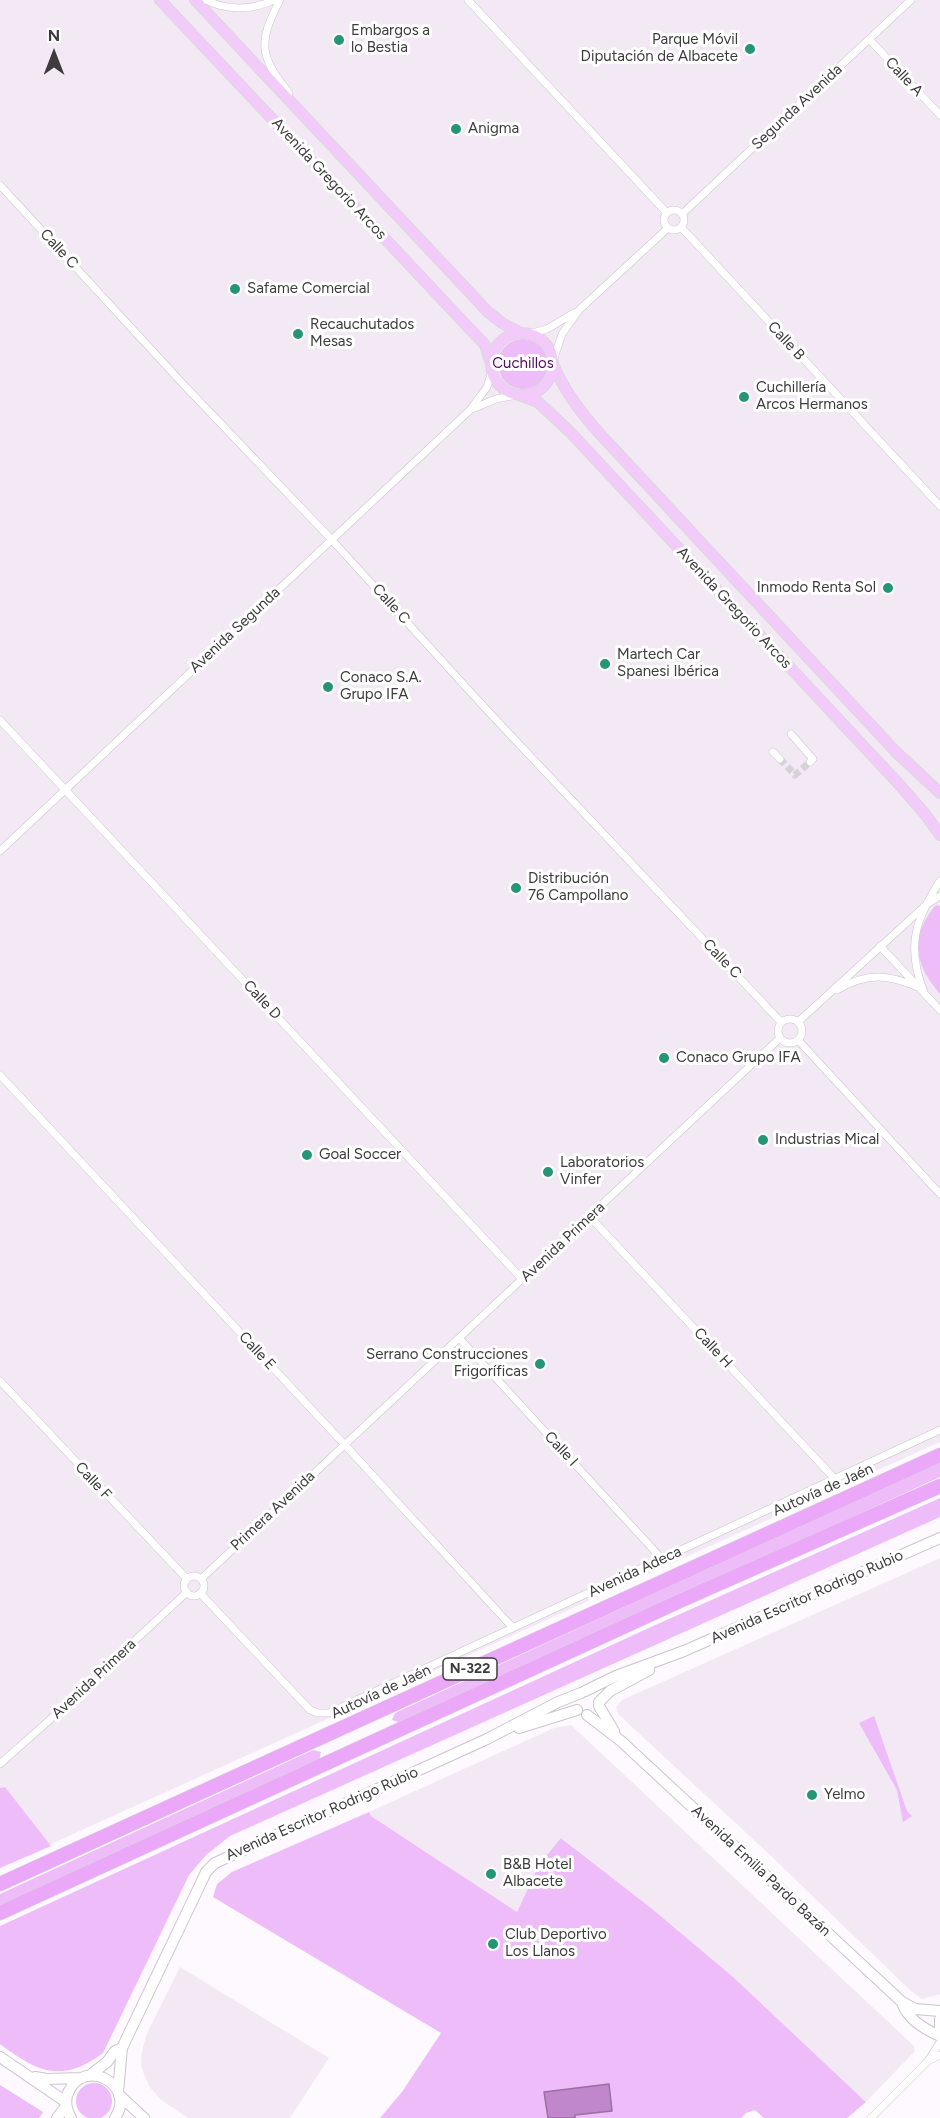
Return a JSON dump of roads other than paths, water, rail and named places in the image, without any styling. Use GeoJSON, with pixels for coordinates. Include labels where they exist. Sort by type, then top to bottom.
{"type":"FeatureCollection","features":[{"type":"Feature","properties":{"kind":"highway","name":"Autovía de Jaén"},"geometry":{"type":"LineString","coordinates":[[0,1884],[940,1455]]}},
{"type":"Feature","properties":{"kind":"highway","name":"N-322"},"geometry":{"type":"LineString","coordinates":[[0,1913],[671,1605],[940,1486]]}},
{"type":"Feature","properties":{"kind":"main road","name":"Avenida Gregorio Arcos"},"geometry":{"type":"LineString","coordinates":[[160,0],[485,345],[492,367]]}},
{"type":"Feature","properties":{"kind":"main road","name":"Avenida Gregorio Arcos"},"geometry":{"type":"LineString","coordinates":[[195,0],[488,312],[502,323],[524,333]]}},
{"type":"Feature","properties":{"kind":"main road"},"geometry":{"type":"LineString","coordinates":[[524,333],[544,341],[552,354],[554,363],[552,375],[546,384],[539,390],[517,395],[501,387],[493,376],[492,367],[494,351],[500,342],[508,336],[524,333]]}},
{"type":"Feature","properties":{"kind":"main road","name":"Avenida Gregorio Arcos"},"geometry":{"type":"LineString","coordinates":[[554,363],[560,379],[577,407],[600,434],[896,752],[940,793]]}},
{"type":"Feature","properties":{"kind":"main road","name":"Avenida Gregorio Arcos"},"geometry":{"type":"LineString","coordinates":[[517,395],[538,402],[570,432],[897,782],[940,834]]}},
{"type":"Feature","properties":{"kind":"street"},"geometry":{"type":"LineString","coordinates":[[206,0],[229,8],[248,8],[274,0]]}},
{"type":"Feature","properties":{"kind":"street"},"geometry":{"type":"LineString","coordinates":[[280,0],[267,26],[265,49],[268,63],[275,76],[319,134]]}},
{"type":"Feature","properties":{"kind":"street"},"geometry":{"type":"LineString","coordinates":[[468,0],[668,213]]}},
{"type":"Feature","properties":{"kind":"street","name":"Segunda Avenida"},"geometry":{"type":"LineString","coordinates":[[682,214],[911,0]]}},
{"type":"Feature","properties":{"kind":"street","name":"Calle A"},"geometry":{"type":"LineString","coordinates":[[869,39],[940,115]]}},
{"type":"Feature","properties":{"kind":"street","name":"Calle C"},"geometry":{"type":"LineString","coordinates":[[0,185],[183,384],[331,539],[486,709],[781,1022]]}},
{"type":"Feature","properties":{"kind":"street"},"geometry":{"type":"LineString","coordinates":[[674,210],[682,214],[684,221],[681,227],[675,230],[668,228],[665,219],[668,213],[674,210]]}},
{"type":"Feature","properties":{"kind":"street","name":"Calle B"},"geometry":{"type":"LineString","coordinates":[[681,227],[940,506]]}},
{"type":"Feature","properties":{"kind":"street"},"geometry":{"type":"LineString","coordinates":[[554,363],[562,334],[579,310],[668,228]]}},
{"type":"Feature","properties":{"kind":"street"},"geometry":{"type":"LineString","coordinates":[[524,333],[547,328],[579,310]]}},
{"type":"Feature","properties":{"kind":"street","name":"Avenida Segunda"},"geometry":{"type":"LineString","coordinates":[[0,851],[470,410],[487,387],[492,367]]}},
{"type":"Feature","properties":{"kind":"street","name":"Avenida Segunda"},"geometry":{"type":"LineString","coordinates":[[470,410],[496,399],[517,395]]}},
{"type":"Feature","properties":{"kind":"street","name":"Calle D"},"geometry":{"type":"LineString","coordinates":[[0,720],[523,1280]]}},
{"type":"Feature","properties":{"kind":"street"},"geometry":{"type":"LineString","coordinates":[[791,734],[813,759],[810,762]]}},
{"type":"Feature","properties":{"kind":"street"},"geometry":{"type":"LineString","coordinates":[[773,752],[780,759]]}},
{"type":"Feature","properties":{"kind":"street"},"geometry":{"type":"LineString","coordinates":[[922,990],[913,947],[917,924],[940,881]]}},
{"type":"Feature","properties":{"kind":"street"},"geometry":{"type":"LineString","coordinates":[[798,1022],[927,904],[940,896]]}},
{"type":"Feature","properties":{"kind":"street"},"geometry":{"type":"LineString","coordinates":[[880,946],[940,1010]]}},
{"type":"Feature","properties":{"kind":"street"},"geometry":{"type":"LineString","coordinates":[[825,997],[850,982],[874,977],[892,977],[922,990]]}},
{"type":"Feature","properties":{"kind":"street"},"geometry":{"type":"LineString","coordinates":[[789,1018],[798,1022],[802,1033],[798,1040],[787,1042],[780,1038],[778,1030],[781,1022],[789,1018]]}},
{"type":"Feature","properties":{"kind":"street","name":"Avenida Primera"},"geometry":{"type":"LineString","coordinates":[[344,1444],[460,1339],[780,1038]]}},
{"type":"Feature","properties":{"kind":"street"},"geometry":{"type":"LineString","coordinates":[[798,1040],[940,1194]]}},
{"type":"Feature","properties":{"kind":"street","name":"Calle E"},"geometry":{"type":"LineString","coordinates":[[0,1075],[513,1628]]}},
{"type":"Feature","properties":{"kind":"street","name":"Calle H"},"geometry":{"type":"LineString","coordinates":[[591,1217],[835,1479]]}},
{"type":"Feature","properties":{"kind":"street","name":"Calle I"},"geometry":{"type":"LineString","coordinates":[[460,1339],[662,1559]]}},
{"type":"Feature","properties":{"kind":"street","name":"Calle F"},"geometry":{"type":"LineString","coordinates":[[0,1381],[187,1579]]}},
{"type":"Feature","properties":{"kind":"street","name":"Avenida Adeca"},"geometry":{"type":"LineString","coordinates":[[200,1593],[310,1710],[329,1713],[940,1430]]}},
{"type":"Feature","properties":{"kind":"street","name":"Primera Avenida"},"geometry":{"type":"LineString","coordinates":[[201,1579],[344,1444]]}},
{"type":"Feature","properties":{"kind":"street","name":"Avenida Escritor Rodrigo Rubio"},"geometry":{"type":"LineString","coordinates":[[115,2118],[120,2104],[122,2048],[206,1872],[215,1863],[487,1739],[558,1702],[616,1676],[675,1655],[940,1538]]}},
{"type":"Feature","properties":{"kind":"street"},"geometry":{"type":"LineString","coordinates":[[193,1576],[201,1579],[204,1587],[200,1593],[192,1596],[184,1587],[187,1579],[193,1576]]}},
{"type":"Feature","properties":{"kind":"street","name":"Avenida Primera"},"geometry":{"type":"LineString","coordinates":[[0,1764],[187,1592]]}},
{"type":"Feature","properties":{"kind":"street","name":"Avenida Escritor Rodrigo Rubio"},"geometry":{"type":"LineString","coordinates":[[599,1704],[610,1691],[675,1655]]}},
{"type":"Feature","properties":{"kind":"street"},"geometry":{"type":"LineString","coordinates":[[583,1692],[592,1692],[599,1704],[594,1713],[582,1713],[575,1703],[583,1692]]}},
{"type":"Feature","properties":{"kind":"street","name":"Avenida Emilia Pardo Bazán"},"geometry":{"type":"LineString","coordinates":[[599,1704],[606,1720],[621,1741]]}},
{"type":"Feature","properties":{"kind":"street","name":"Avenida Escritor Rodrigo Rubio"},"geometry":{"type":"LineString","coordinates":[[487,1739],[553,1716],[582,1713]]}},
{"type":"Feature","properties":{"kind":"street","name":"Avenida Emilia Pardo Bazán"},"geometry":{"type":"LineString","coordinates":[[582,1713],[621,1741],[902,2002],[915,2009],[940,2011]]}},
{"type":"Feature","properties":{"kind":"street","name":"Avenida Emilia Pardo Bazán"},"geometry":{"type":"LineString","coordinates":[[902,2002],[905,2010],[924,2029],[940,2034]]}},
{"type":"Feature","properties":{"kind":"street"},"geometry":{"type":"LineString","coordinates":[[940,2019],[940,2034]]}},
{"type":"Feature","properties":{"kind":"street"},"geometry":{"type":"LineString","coordinates":[[871,2118],[928,2061],[940,2042]]}},
{"type":"Feature","properties":{"kind":"street","name":"Avenida Escritor Rodrigo Rubio"},"geometry":{"type":"LineString","coordinates":[[57,2118],[66,2104],[70,2089],[107,2062],[115,2051],[122,2048]]}},
{"type":"Feature","properties":{"kind":"street"},"geometry":{"type":"LineString","coordinates":[[928,2061],[940,2055]]}},
{"type":"Feature","properties":{"kind":"street"},"geometry":{"type":"LineString","coordinates":[[0,2057],[66,2104],[71,2118]]}},
{"type":"Feature","properties":{"kind":"street"},"geometry":{"type":"LineString","coordinates":[[30,2077],[47,2079],[98,2076],[114,2084],[119,2094],[144,2118]]}},
{"type":"Feature","properties":{"kind":"tunnel"},"geometry":{"type":"LineString","coordinates":[[780,759],[795,775],[810,762]]}},
{"type":"Feature","properties":{"kind":"place","name":"Embargos a lo Bestia"},"geometry":{"type":"Point","coordinates":[339,40]}},
{"type":"Feature","properties":{"kind":"place","name":"Parque Móvil Diputación de Albacete"},"geometry":{"type":"Point","coordinates":[750,49]}},
{"type":"Feature","properties":{"kind":"place","name":"Anigma"},"geometry":{"type":"Point","coordinates":[456,129]}},
{"type":"Feature","properties":{"kind":"place","name":"Safame Comercial"},"geometry":{"type":"Point","coordinates":[235,289]}},
{"type":"Feature","properties":{"kind":"place","name":"Recauchutados Mesas"},"geometry":{"type":"Point","coordinates":[298,334]}},
{"type":"Feature","properties":{"kind":"place","name":"Cuchillería Arcos Hermanos"},"geometry":{"type":"Point","coordinates":[744,397]}},
{"type":"Feature","properties":{"kind":"place","name":"Inmodo Renta Sol"},"geometry":{"type":"Point","coordinates":[888,588]}},
{"type":"Feature","properties":{"kind":"place","name":"Martech Car Spanesi Ibérica"},"geometry":{"type":"Point","coordinates":[605,664]}},
{"type":"Feature","properties":{"kind":"place","name":"Conaco S.A. Grupo IFA"},"geometry":{"type":"Point","coordinates":[328,687]}},
{"type":"Feature","properties":{"kind":"place","name":"Distribución 76 Campollano"},"geometry":{"type":"Point","coordinates":[516,888]}},
{"type":"Feature","properties":{"kind":"place","name":"Conaco Grupo IFA"},"geometry":{"type":"Point","coordinates":[664,1058]}},
{"type":"Feature","properties":{"kind":"place","name":"Industrias Mical"},"geometry":{"type":"Point","coordinates":[763,1140]}},
{"type":"Feature","properties":{"kind":"place","name":"Goal Soccer"},"geometry":{"type":"Point","coordinates":[307,1155]}},
{"type":"Feature","properties":{"kind":"place","name":"Laboratorios Vinfer"},"geometry":{"type":"Point","coordinates":[548,1172]}},
{"type":"Feature","properties":{"kind":"place","name":"Serrano Construcciones Frigoríficas"},"geometry":{"type":"Point","coordinates":[540,1364]}},
{"type":"Feature","properties":{"kind":"place","name":"Yelmo"},"geometry":{"type":"Point","coordinates":[812,1795]}},
{"type":"Feature","properties":{"kind":"place","name":"B&B Hotel Albacete"},"geometry":{"type":"Point","coordinates":[491,1874]}},
{"type":"Feature","properties":{"kind":"place","name":"Club Deportivo Los Llanos"},"geometry":{"type":"Point","coordinates":[493,1944]}},
{"type":"Feature","properties":{"kind":"park label","name":"Cuchillos"},"geometry":{"type":"Point","coordinates":[523,364]}}]}
